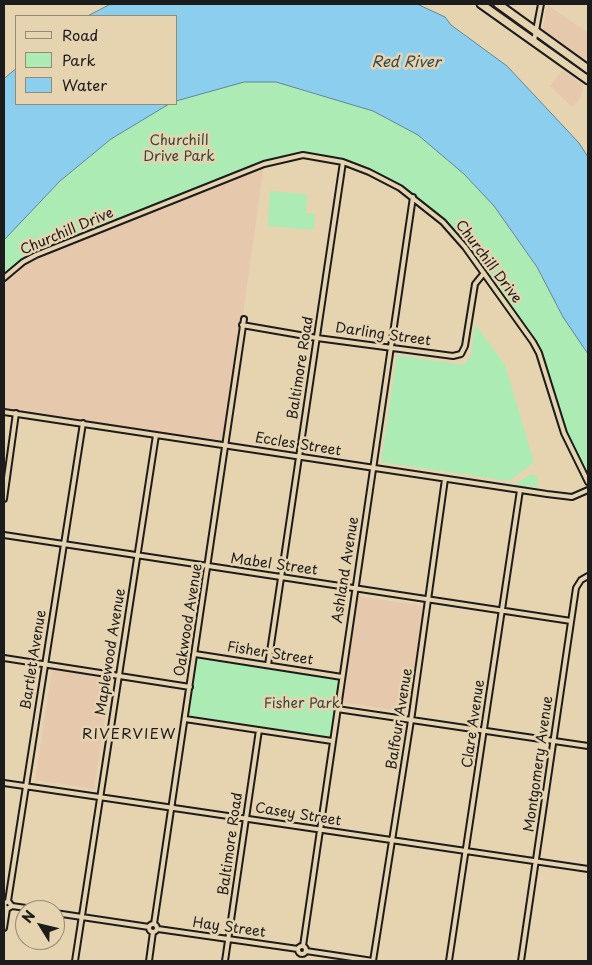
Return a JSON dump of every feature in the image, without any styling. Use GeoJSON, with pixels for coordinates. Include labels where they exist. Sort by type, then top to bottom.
{"type":"FeatureCollection","features":[{"type":"Feature","properties":{"kind":"highway"},"geometry":{"type":"LineString","coordinates":[[481,4],[588,80]]}},
{"type":"Feature","properties":{"kind":"highway"},"geometry":{"type":"LineString","coordinates":[[498,4],[588,68]]}},
{"type":"Feature","properties":{"kind":"street"},"geometry":{"type":"LineString","coordinates":[[534,42],[541,4]]}},
{"type":"Feature","properties":{"kind":"street"},"geometry":{"type":"LineString","coordinates":[[580,74],[588,68]]}},
{"type":"Feature","properties":{"kind":"street","name":"Churchill Drive"},"geometry":{"type":"LineString","coordinates":[[4,278],[23,262],[36,255],[264,164],[283,158],[303,156],[343,162],[383,178],[413,197],[452,231],[484,273],[540,354],[564,433],[588,482]]}},
{"type":"Feature","properties":{"kind":"street","name":"Baltimore Road"},"geometry":{"type":"LineString","coordinates":[[268,665],[343,162]]}},
{"type":"Feature","properties":{"kind":"street","name":"Ashland Avenue"},"geometry":{"type":"LineString","coordinates":[[302,946],[413,197]]}},
{"type":"Feature","properties":{"kind":"street","name":"Darling Street"},"geometry":{"type":"LineString","coordinates":[[242,325],[317,338],[454,356],[461,354],[466,346],[475,284],[484,273]]}},
{"type":"Feature","properties":{"kind":"street","name":"Oakwood Avenue"},"geometry":{"type":"LineString","coordinates":[[154,924],[244,319]]}},
{"type":"Feature","properties":{"kind":"street","name":"Eccles Street"},"geometry":{"type":"LineString","coordinates":[[4,412],[572,497],[588,490]]}},
{"type":"Feature","properties":{"kind":"street"},"geometry":{"type":"LineString","coordinates":[[4,499],[16,413]]}},
{"type":"Feature","properties":{"kind":"street","name":"Bartlet Avenue"},"geometry":{"type":"LineString","coordinates":[[4,928],[6,905],[83,423]]}},
{"type":"Feature","properties":{"kind":"street","name":"Maplewood Avenue"},"geometry":{"type":"LineString","coordinates":[[75,961],[156,435]]}},
{"type":"Feature","properties":{"kind":"street","name":"Balfour Avenue"},"geometry":{"type":"LineString","coordinates":[[374,961],[429,599],[445,479]]}},
{"type":"Feature","properties":{"kind":"street","name":"Clare Avenue"},"geometry":{"type":"LineString","coordinates":[[449,961],[520,490]]}},
{"type":"Feature","properties":{"kind":"street","name":"Mabel Street"},"geometry":{"type":"LineString","coordinates":[[4,535],[571,621]]}},
{"type":"Feature","properties":{"kind":"street","name":"Montgomery Avenue"},"geometry":{"type":"LineString","coordinates":[[521,961],[571,621],[578,584],[588,576]]}},
{"type":"Feature","properties":{"kind":"street","name":"Fisher Street"},"geometry":{"type":"LineString","coordinates":[[195,654],[342,677]]}},
{"type":"Feature","properties":{"kind":"street"},"geometry":{"type":"LineString","coordinates":[[4,658],[190,687]]}},
{"type":"Feature","properties":{"kind":"street"},"geometry":{"type":"LineString","coordinates":[[337,709],[588,746]]}},
{"type":"Feature","properties":{"kind":"street"},"geometry":{"type":"LineString","coordinates":[[185,718],[332,741]]}},
{"type":"Feature","properties":{"kind":"street","name":"Baltimore Road"},"geometry":{"type":"LineString","coordinates":[[225,961],[259,730]]}},
{"type":"Feature","properties":{"kind":"street","name":"Casey Street"},"geometry":{"type":"LineString","coordinates":[[4,783],[588,870]]}},
{"type":"Feature","properties":{"kind":"street"},"geometry":{"type":"LineString","coordinates":[[65,914],[149,927],[154,924],[158,929],[153,932]]}},
{"type":"Feature","properties":{"kind":"street"},"geometry":{"type":"LineString","coordinates":[[149,927],[153,932],[149,961]]}},
{"type":"Feature","properties":{"kind":"street","name":"Hay Street"},"geometry":{"type":"LineString","coordinates":[[158,929],[298,949]]}},
{"type":"Feature","properties":{"kind":"street"},"geometry":{"type":"LineString","coordinates":[[300,961],[301,954],[298,949],[302,946],[306,951]]}},
{"type":"Feature","properties":{"kind":"street"},"geometry":{"type":"LineString","coordinates":[[301,954],[306,951],[374,961]]}},
{"type":"Feature","properties":{"kind":"shaded area"},"geometry":{"type":"Polygon","coordinates":[[[547,5],[588,33],[587,58],[584,60],[543,29],[547,5]]]}},
{"type":"Feature","properties":{"kind":"shaded area"},"geometry":{"type":"Polygon","coordinates":[[[563,70],[583,85],[581,97],[572,107],[550,86],[563,70]]]}},
{"type":"Feature","properties":{"kind":"shaded area"},"geometry":{"type":"Polygon","coordinates":[[[264,164],[225,445],[4,412],[4,278],[23,262],[264,164]]]}},
{"type":"Feature","properties":{"kind":"shaded area"},"geometry":{"type":"Polygon","coordinates":[[[357,596],[424,606],[408,712],[341,702],[357,596]]]}},
{"type":"Feature","properties":{"kind":"shaded area"},"geometry":{"type":"Polygon","coordinates":[[[52,669],[111,678],[94,789],[35,780],[52,669]]]}},
{"type":"Feature","properties":{"kind":"green space","name":"Churchill Drive Park"},"geometry":{"type":"Polygon","coordinates":[[[244,82],[276,82],[373,111],[418,135],[464,174],[494,206],[537,268],[563,317],[588,354],[588,482],[569,444],[539,353],[452,231],[400,188],[343,162],[303,155],[283,158],[23,262],[4,278],[4,240],[60,182],[106,143],[148,114],[161,107],[178,105],[178,100],[244,82]]]}},
{"type":"Feature","properties":{"kind":"green space"},"geometry":{"type":"Polygon","coordinates":[[[270,191],[307,194],[306,213],[315,214],[314,230],[268,226],[270,191]]]}},
{"type":"Feature","properties":{"kind":"green space"},"geometry":{"type":"Polygon","coordinates":[[[475,324],[505,365],[534,462],[509,481],[381,462],[397,355],[463,365],[471,356],[475,324]]]}},
{"type":"Feature","properties":{"kind":"green space"},"geometry":{"type":"Polygon","coordinates":[[[531,474],[538,477],[537,487],[514,485],[531,474]]]}},
{"type":"Feature","properties":{"kind":"green space","name":"Fisher Park"},"geometry":{"type":"Polygon","coordinates":[[[197,658],[339,679],[331,739],[189,716],[197,658]]]}},
{"type":"Feature","properties":{"kind":"water","name":"Red River"},"geometry":{"type":"Polygon","coordinates":[[[111,4],[417,4],[445,17],[451,25],[507,66],[579,143],[588,157],[588,354],[563,317],[537,267],[494,206],[464,174],[418,135],[373,111],[276,82],[244,82],[178,100],[178,15],[90,15],[111,4]]]}},
{"type":"Feature","properties":{"kind":"water"},"geometry":{"type":"Polygon","coordinates":[[[15,70],[15,105],[167,105],[111,139],[60,181],[4,240],[4,79],[15,70]]]}},
{"type":"Feature","properties":{"kind":"district","name":"RIVERVIEW"},"geometry":{"type":"Point","coordinates":[129,735]}}]}
